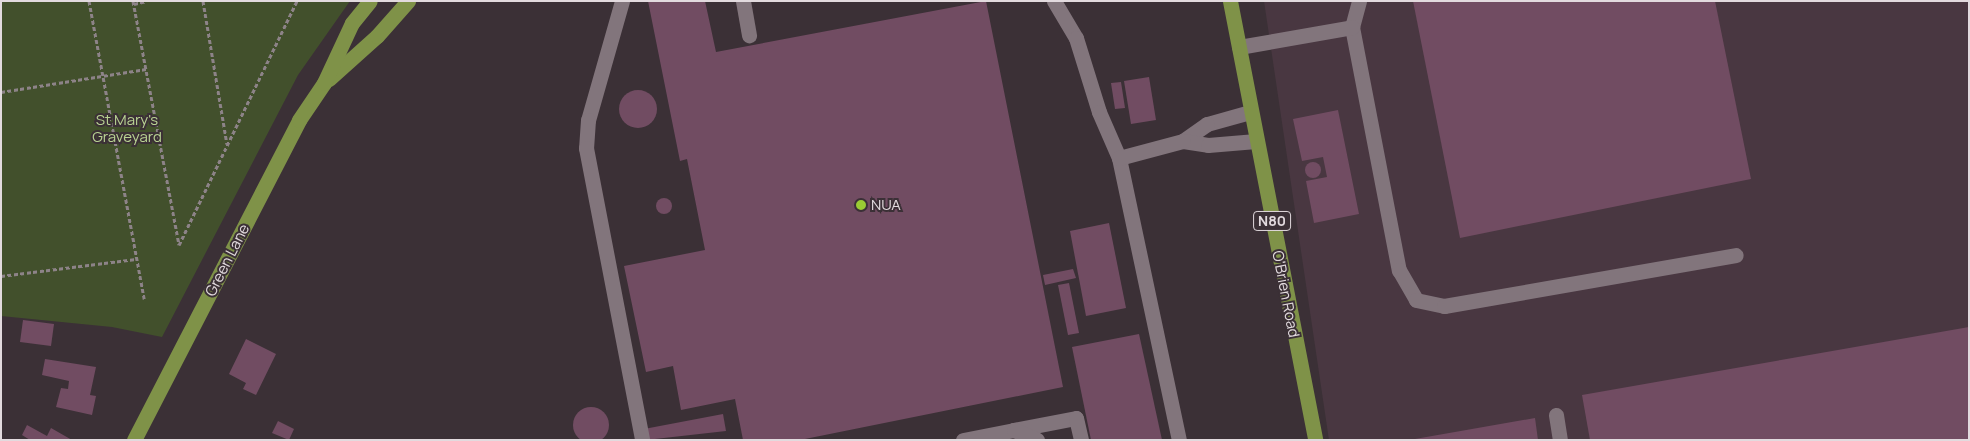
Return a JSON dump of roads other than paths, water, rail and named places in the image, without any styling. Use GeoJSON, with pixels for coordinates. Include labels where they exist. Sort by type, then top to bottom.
{"type":"FeatureCollection","features":[{"type":"Feature","properties":{"kind":"main road"},"geometry":{"type":"LineString","coordinates":[[324,83],[352,22],[370,1]]}},
{"type":"Feature","properties":{"kind":"main road"},"geometry":{"type":"LineString","coordinates":[[324,83],[377,36],[408,1]]}},
{"type":"Feature","properties":{"kind":"main road","name":"O'Brien Road"},"geometry":{"type":"LineString","coordinates":[[1230,1],[1315,440]]}},
{"type":"Feature","properties":{"kind":"main road","name":"Green Lane"},"geometry":{"type":"LineString","coordinates":[[134,440],[299,120],[324,83]]}},
{"type":"Feature","properties":{"kind":"lane"},"geometry":{"type":"LineString","coordinates":[[622,1],[588,120],[586,148],[642,440]]}},
{"type":"Feature","properties":{"kind":"lane"},"geometry":{"type":"LineString","coordinates":[[742,1],[749,35]]}},
{"type":"Feature","properties":{"kind":"lane"},"geometry":{"type":"LineString","coordinates":[[1054,1],[1076,38],[1099,112],[1119,158],[1179,440]]}},
{"type":"Feature","properties":{"kind":"lane"},"geometry":{"type":"LineString","coordinates":[[1359,1],[1352,28],[1399,270],[1416,300],[1444,306],[1736,255]]}},
{"type":"Feature","properties":{"kind":"lane"},"geometry":{"type":"LineString","coordinates":[[1238,47],[1352,28]]}},
{"type":"Feature","properties":{"kind":"lane"},"geometry":{"type":"LineString","coordinates":[[1119,158],[1183,141],[1207,124],[1250,112]]}},
{"type":"Feature","properties":{"kind":"lane"},"geometry":{"type":"LineString","coordinates":[[1183,141],[1208,145],[1256,141]]}},
{"type":"Feature","properties":{"kind":"lane"},"geometry":{"type":"LineString","coordinates":[[1556,415],[1560,440]]}},
{"type":"Feature","properties":{"kind":"lane"},"geometry":{"type":"LineString","coordinates":[[963,440],[1076,418],[1081,440]]}},
{"type":"Feature","properties":{"kind":"lane"},"geometry":{"type":"LineString","coordinates":[[1013,430],[1037,440]]}},
{"type":"Feature","properties":{"kind":"place","name":"NUA"},"geometry":{"type":"Point","coordinates":[861,205]}},
{"type":"Feature","properties":{"kind":"park label","name":"St Mary's Graveyard"},"geometry":{"type":"Point","coordinates":[127,128]}}]}
